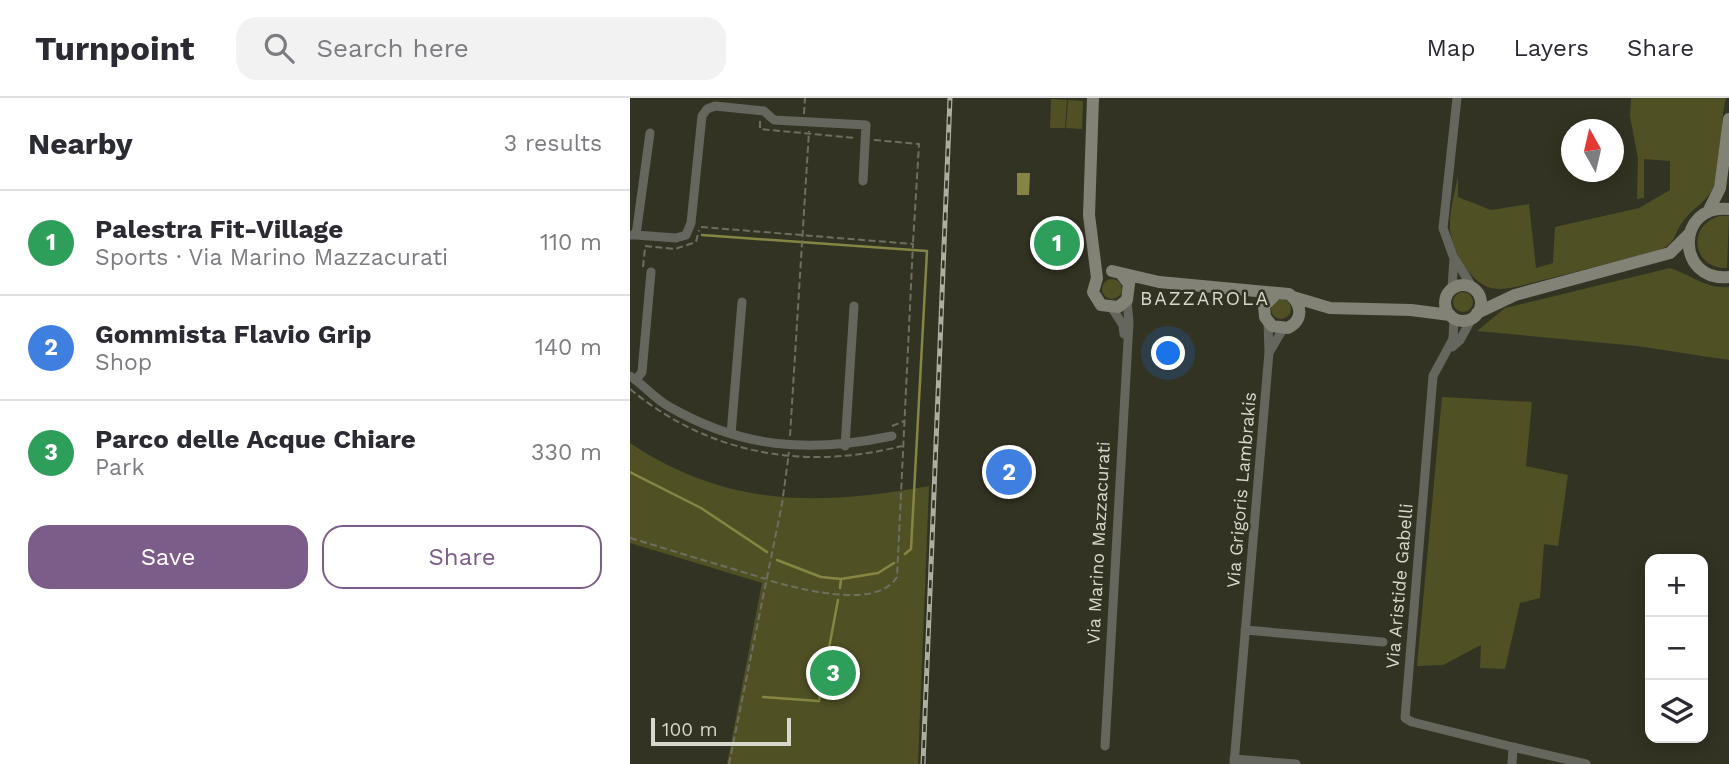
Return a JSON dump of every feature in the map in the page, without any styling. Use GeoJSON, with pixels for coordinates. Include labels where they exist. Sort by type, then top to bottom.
{"type":"FeatureCollection","features":[{"type":"Feature","properties":{"kind":"street","name":"Via Marino Mazzacurati"},"geometry":{"type":"LineString","coordinates":[[1093,98],[1090,242],[1097,278],[1093,287],[1094,297],[1101,305],[1112,308],[1123,325],[1125,342]]}},
{"type":"Feature","properties":{"kind":"street"},"geometry":{"type":"LineString","coordinates":[[1457,98],[1443,228],[1453,256],[1480,302],[1474,316]]}},
{"type":"Feature","properties":{"kind":"street"},"geometry":{"type":"LineString","coordinates":[[650,133],[633,235],[676,238],[686,234],[691,223],[702,116],[707,108],[715,106],[764,111],[774,120],[866,125],[863,181]]}},
{"type":"Feature","properties":{"kind":"street"},"geometry":{"type":"LineString","coordinates":[[1097,278],[1117,273],[1158,282],[1238,290],[1258,289],[1330,308],[1411,310],[1452,317],[1474,316],[1515,295],[1643,263],[1670,253],[1707,212],[1720,188],[1726,159],[1729,119]]}},
{"type":"Feature","properties":{"kind":"street"},"geometry":{"type":"LineString","coordinates":[[1726,159],[1729,184]]}},
{"type":"Feature","properties":{"kind":"street"},"geometry":{"type":"LineString","coordinates":[[1707,212],[1729,209]]}},
{"type":"Feature","properties":{"kind":"street"},"geometry":{"type":"LineString","coordinates":[[1689,234],[1689,252],[1698,267]]}},
{"type":"Feature","properties":{"kind":"street","name":"Via Marino Mazzacurati"},"geometry":{"type":"LineString","coordinates":[[1090,242],[1129,284],[1105,746]]}},
{"type":"Feature","properties":{"kind":"street"},"geometry":{"type":"LineString","coordinates":[[1452,317],[1449,293],[1453,256]]}},
{"type":"Feature","properties":{"kind":"street"},"geometry":{"type":"LineString","coordinates":[[1643,263],[1674,260],[1698,267],[1716,277],[1729,277]]}},
{"type":"Feature","properties":{"kind":"street"},"geometry":{"type":"LineString","coordinates":[[651,272],[642,372],[633,378],[665,405],[707,427],[731,434],[790,441],[845,446],[892,431]]}},
{"type":"Feature","properties":{"kind":"street"},"geometry":{"type":"LineString","coordinates":[[1112,308],[1158,282]]}},
{"type":"Feature","properties":{"kind":"street"},"geometry":{"type":"LineString","coordinates":[[1411,310],[1462,285],[1474,290],[1515,295]]}},
{"type":"Feature","properties":{"kind":"street"},"geometry":{"type":"LineString","coordinates":[[1238,290],[1264,306],[1268,322],[1283,329],[1330,308]]}},
{"type":"Feature","properties":{"kind":"street"},"geometry":{"type":"LineString","coordinates":[[1264,306],[1276,294]]}},
{"type":"Feature","properties":{"kind":"street"},"geometry":{"type":"LineString","coordinates":[[1293,297],[1300,312],[1295,323]]}},
{"type":"Feature","properties":{"kind":"street"},"geometry":{"type":"LineString","coordinates":[[731,434],[742,302]]}},
{"type":"Feature","properties":{"kind":"street"},"geometry":{"type":"LineString","coordinates":[[845,446],[855,306]]}},
{"type":"Feature","properties":{"kind":"street","name":"Via Aristide Gabelli"},"geometry":{"type":"LineString","coordinates":[[1447,350],[1460,340],[1474,316]]}},
{"type":"Feature","properties":{"kind":"street","name":"Via Aristide Gabelli"},"geometry":{"type":"LineString","coordinates":[[1452,317],[1454,335],[1433,376],[1405,718],[1586,764]]}},
{"type":"Feature","properties":{"kind":"street","name":"Via Grigoris Lambrakis"},"geometry":{"type":"LineString","coordinates":[[1268,322],[1269,352],[1234,761],[1296,764]]}},
{"type":"Feature","properties":{"kind":"street","name":"Via Grigoris Lambrakis"},"geometry":{"type":"LineString","coordinates":[[1269,352],[1283,329]]}},
{"type":"Feature","properties":{"kind":"street"},"geometry":{"type":"LineString","coordinates":[[1245,630],[1384,642]]}},
{"type":"Feature","properties":{"kind":"street"},"geometry":{"type":"LineString","coordinates":[[1511,764],[1513,747]]}},
{"type":"Feature","properties":{"kind":"path"},"geometry":{"type":"LineString","coordinates":[[729,764],[767,580],[790,441],[811,134],[804,122],[805,98]]}},
{"type":"Feature","properties":{"kind":"path"},"geometry":{"type":"LineString","coordinates":[[630,538],[767,580],[820,593],[848,595],[872,592],[893,583],[897,578],[919,144],[760,129],[760,117]]}},
{"type":"Feature","properties":{"kind":"path"},"geometry":{"type":"LineString","coordinates":[[645,246],[688,247],[696,242],[699,227],[913,245]]}},
{"type":"Feature","properties":{"kind":"path"},"geometry":{"type":"LineString","coordinates":[[892,431],[904,421]]}},
{"type":"Feature","properties":{"kind":"path"},"geometry":{"type":"LineString","coordinates":[[780,435],[790,441]]}},
{"type":"Feature","properties":{"kind":"path"},"geometry":{"type":"LineString","coordinates":[[790,441],[799,437]]}},
{"type":"Feature","properties":{"kind":"shaded area"},"geometry":{"type":"Polygon","coordinates":[[[1631,98],[1726,98],[1717,179],[1710,194],[1684,220],[1669,245],[1657,251],[1512,288],[1488,287],[1473,277],[1456,251],[1451,232],[1451,212],[1458,176],[1458,197],[1491,210],[1529,204],[1536,268],[1553,263],[1555,227],[1639,208],[1670,190],[1670,161],[1644,159],[1644,198],[1637,199],[1638,159],[1630,116],[1631,98]]]}},
{"type":"Feature","properties":{"kind":"shaded area"},"geometry":{"type":"Polygon","coordinates":[[[1051,99],[1067,100],[1065,128],[1050,128],[1051,99]]]}},
{"type":"Feature","properties":{"kind":"shaded area"},"geometry":{"type":"Polygon","coordinates":[[[1068,100],[1083,101],[1082,129],[1066,128],[1068,100]]]}},
{"type":"Feature","properties":{"kind":"shaded area"},"geometry":{"type":"Polygon","coordinates":[[[1017,173],[1030,173],[1029,195],[1017,195],[1017,173]]]}},
{"type":"Feature","properties":{"kind":"shaded area"},"geometry":{"type":"Polygon","coordinates":[[[1720,216],[1729,216],[1727,268],[1706,262],[1698,246],[1702,228],[1720,216]]]}},
{"type":"Feature","properties":{"kind":"shaded area"},"geometry":{"type":"Polygon","coordinates":[[[1670,268],[1706,284],[1729,287],[1729,360],[1637,346],[1477,331],[1505,308],[1670,268]]]}},
{"type":"Feature","properties":{"kind":"shaded area"},"geometry":{"type":"Polygon","coordinates":[[[1108,279],[1116,279],[1122,289],[1116,299],[1108,299],[1102,293],[1102,285],[1108,279]]]}},
{"type":"Feature","properties":{"kind":"shaded area"},"geometry":{"type":"Polygon","coordinates":[[[1459,292],[1467,292],[1473,302],[1467,312],[1459,312],[1453,306],[1453,298],[1459,292]]]}},
{"type":"Feature","properties":{"kind":"shaded area"},"geometry":{"type":"Polygon","coordinates":[[[1281,299],[1288,302],[1291,309],[1288,316],[1281,319],[1274,316],[1271,309],[1274,302],[1281,299]]]}},
{"type":"Feature","properties":{"kind":"shaded area"},"geometry":{"type":"Polygon","coordinates":[[[1442,397],[1532,402],[1526,466],[1568,475],[1558,546],[1544,544],[1540,598],[1520,603],[1505,669],[1480,668],[1481,645],[1443,665],[1417,666],[1442,397]]]}},
{"type":"Feature","properties":{"kind":"shaded area"},"geometry":{"type":"Polygon","coordinates":[[[630,443],[666,464],[702,480],[775,496],[849,497],[929,486],[918,764],[727,764],[762,583],[630,543],[630,443]]]}},
{"type":"Feature","properties":{"kind":"waterway"},"geometry":{"type":"LineString","coordinates":[[702,235],[927,251],[911,549],[905,554]]}},
{"type":"Feature","properties":{"kind":"waterway"},"geometry":{"type":"LineString","coordinates":[[630,472],[701,508],[767,552]]}},
{"type":"Feature","properties":{"kind":"waterway"},"geometry":{"type":"LineString","coordinates":[[777,560],[821,577],[841,579]]}},
{"type":"Feature","properties":{"kind":"waterway"},"geometry":{"type":"LineString","coordinates":[[840,588],[841,579],[878,573],[894,563]]}},
{"type":"Feature","properties":{"kind":"waterway"},"geometry":{"type":"LineString","coordinates":[[763,697],[819,701],[838,600]]}},
{"type":"Feature","properties":{"kind":"railway"},"geometry":{"type":"LineString","coordinates":[[923,764],[950,98]]}},
{"type":"Feature","properties":{"kind":"place","name":"Palestra Fit-Village"},"geometry":{"type":"Point","coordinates":[1057,243]}},
{"type":"Feature","properties":{"kind":"place","name":"Gommista Flavio Grip"},"geometry":{"type":"Point","coordinates":[1009,472]}},
{"type":"Feature","properties":{"kind":"place","name":"Parco delle Acque Chiare"},"geometry":{"type":"Point","coordinates":[833,673]}},
{"type":"Feature","properties":{"kind":"district","name":"BAZZAROLA"},"geometry":{"type":"Point","coordinates":[1205,298]}}]}
